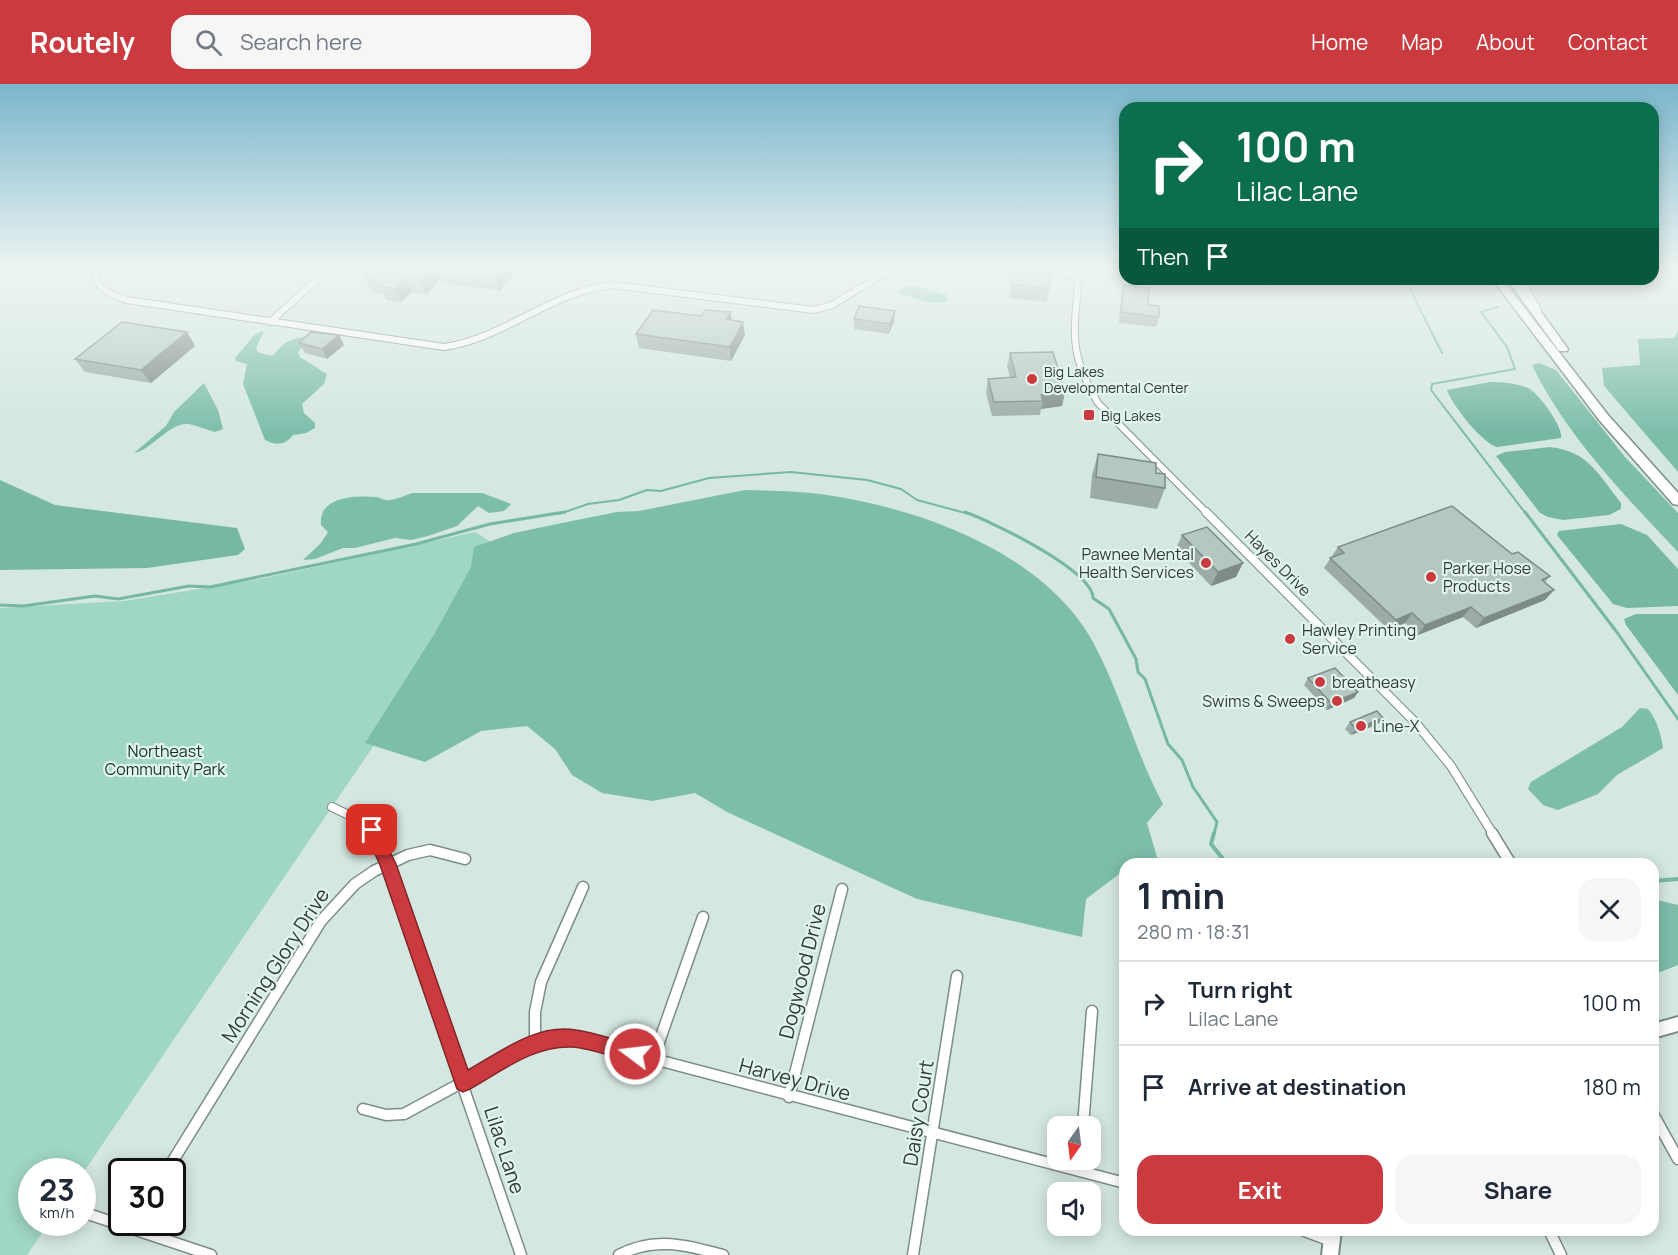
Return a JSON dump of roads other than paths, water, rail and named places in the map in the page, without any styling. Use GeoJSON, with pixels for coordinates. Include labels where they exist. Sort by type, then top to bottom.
{"type":"FeatureCollection","features":[{"type":"Feature","properties":{"kind":"highway"},"geometry":{"type":"LineString","coordinates":[[1531,324],[1604,418],[1678,501]]}},
{"type":"Feature","properties":{"kind":"highway"},"geometry":{"type":"LineString","coordinates":[[1545,324],[1604,406],[1678,488]]}},
{"type":"Feature","properties":{"kind":"street"},"geometry":{"type":"LineString","coordinates":[[281,324],[426,345],[456,347],[474,342],[512,324]]}},
{"type":"Feature","properties":{"kind":"street","name":"Hayes Drive"},"geometry":{"type":"LineString","coordinates":[[1073,324],[1074,356],[1082,380],[1098,404],[1415,722],[1451,766],[1507,858]]}},
{"type":"Feature","properties":{"kind":"street","name":"Lilac Lane"},"geometry":{"type":"LineString","coordinates":[[332,807],[354,816],[372,830],[388,864],[521,1255]]}},
{"type":"Feature","properties":{"kind":"street","name":"Morning Glory Drive"},"geometry":{"type":"LineString","coordinates":[[175,1158],[321,921],[352,884],[388,864],[426,850],[465,859]]}},
{"type":"Feature","properties":{"kind":"street"},"geometry":{"type":"LineString","coordinates":[[534,1043],[535,1012],[541,982],[583,887]]}},
{"type":"Feature","properties":{"kind":"street","name":"Dogwood Drive"},"geometry":{"type":"LineString","coordinates":[[789,1097],[842,889]]}},
{"type":"Feature","properties":{"kind":"street"},"geometry":{"type":"LineString","coordinates":[[653,1059],[703,917]]}},
{"type":"Feature","properties":{"kind":"street","name":"Daisy Court"},"geometry":{"type":"LineString","coordinates":[[913,1255],[957,976]]}},
{"type":"Feature","properties":{"kind":"street"},"geometry":{"type":"LineString","coordinates":[[1084,1116],[1092,1011]]}},
{"type":"Feature","properties":{"kind":"street"},"geometry":{"type":"LineString","coordinates":[[1659,1029],[1678,1024]]}},
{"type":"Feature","properties":{"kind":"street","name":"Harvey Drive"},"geometry":{"type":"LineString","coordinates":[[363,1108],[386,1115],[404,1114],[534,1043],[574,1038],[933,1134],[1047,1158]]}},
{"type":"Feature","properties":{"kind":"street"},"geometry":{"type":"LineString","coordinates":[[1659,1125],[1678,1159]]}},
{"type":"Feature","properties":{"kind":"street","name":"Harvey Drive"},"geometry":{"type":"LineString","coordinates":[[1092,1170],[1119,1181]]}},
{"type":"Feature","properties":{"kind":"street"},"geometry":{"type":"LineString","coordinates":[[162,1236],[211,1255]]}},
{"type":"Feature","properties":{"kind":"street"},"geometry":{"type":"LineString","coordinates":[[1316,1236],[1331,1242]]}},
{"type":"Feature","properties":{"kind":"street"},"geometry":{"type":"LineString","coordinates":[[1552,1236],[1561,1255]]}},
{"type":"Feature","properties":{"kind":"street"},"geometry":{"type":"LineString","coordinates":[[618,1255],[631,1247],[659,1241],[685,1244],[723,1255]]}},
{"type":"Feature","properties":{"kind":"waterway"},"geometry":{"type":"LineString","coordinates":[[1427,324],[1442,353]]}},
{"type":"Feature","properties":{"kind":"waterway"},"geometry":{"type":"LineString","coordinates":[[1490,324],[1507,347],[1515,369],[1432,384],[1431,390],[1526,514]]}},
{"type":"Feature","properties":{"kind":"waterway"},"geometry":{"type":"LineString","coordinates":[[565,512],[588,504],[619,500],[647,490],[661,491],[709,478],[791,472],[867,480],[901,489],[917,500],[969,514]]}},
{"type":"Feature","properties":{"kind":"waterway"},"geometry":{"type":"LineString","coordinates":[[0,605],[23,606],[95,596],[118,599],[189,586],[210,587],[416,544],[490,524],[565,512]]}},
{"type":"Feature","properties":{"kind":"waterway"},"geometry":{"type":"LineString","coordinates":[[559,514],[565,512]]}},
{"type":"Feature","properties":{"kind":"waterway"},"geometry":{"type":"LineString","coordinates":[[965,512],[996,525],[1059,561],[1077,574],[1089,587],[1093,598],[1109,609],[1136,659],[1138,672],[1145,679],[1168,744],[1182,760],[1193,787],[1217,822],[1214,834]]}},
{"type":"Feature","properties":{"kind":"waterway"},"geometry":{"type":"LineString","coordinates":[[1525,512],[1616,631],[1678,719]]}},
{"type":"Feature","properties":{"kind":"waterway"},"geometry":{"type":"LineString","coordinates":[[1214,833],[1211,844],[1222,858]]}},
{"type":"Feature","properties":{"kind":"waterway"},"geometry":{"type":"LineString","coordinates":[[1659,881],[1678,879]]}},
{"type":"Feature","properties":{"kind":"place","name":"Big Lakes Developmental Center"},"geometry":{"type":"Point","coordinates":[1032,379]}},
{"type":"Feature","properties":{"kind":"place","name":"Big Lakes"},"geometry":{"type":"Point","coordinates":[1089,415]}},
{"type":"Feature","properties":{"kind":"place","name":"Pawnee Mental Health Services"},"geometry":{"type":"Point","coordinates":[1206,563]}},
{"type":"Feature","properties":{"kind":"place","name":"Parker Hose Products"},"geometry":{"type":"Point","coordinates":[1431,577]}},
{"type":"Feature","properties":{"kind":"place","name":"Hawley Printing Service"},"geometry":{"type":"Point","coordinates":[1290,639]}},
{"type":"Feature","properties":{"kind":"place","name":"breatheasy"},"geometry":{"type":"Point","coordinates":[1320,682]}},
{"type":"Feature","properties":{"kind":"place","name":"Swims & Sweeps"},"geometry":{"type":"Point","coordinates":[1337,701]}},
{"type":"Feature","properties":{"kind":"place","name":"Line-X"},"geometry":{"type":"Point","coordinates":[1361,726]}},
{"type":"Feature","properties":{"kind":"park label","name":"Northeast Community Park"},"geometry":{"type":"Point","coordinates":[165,760]}}]}
